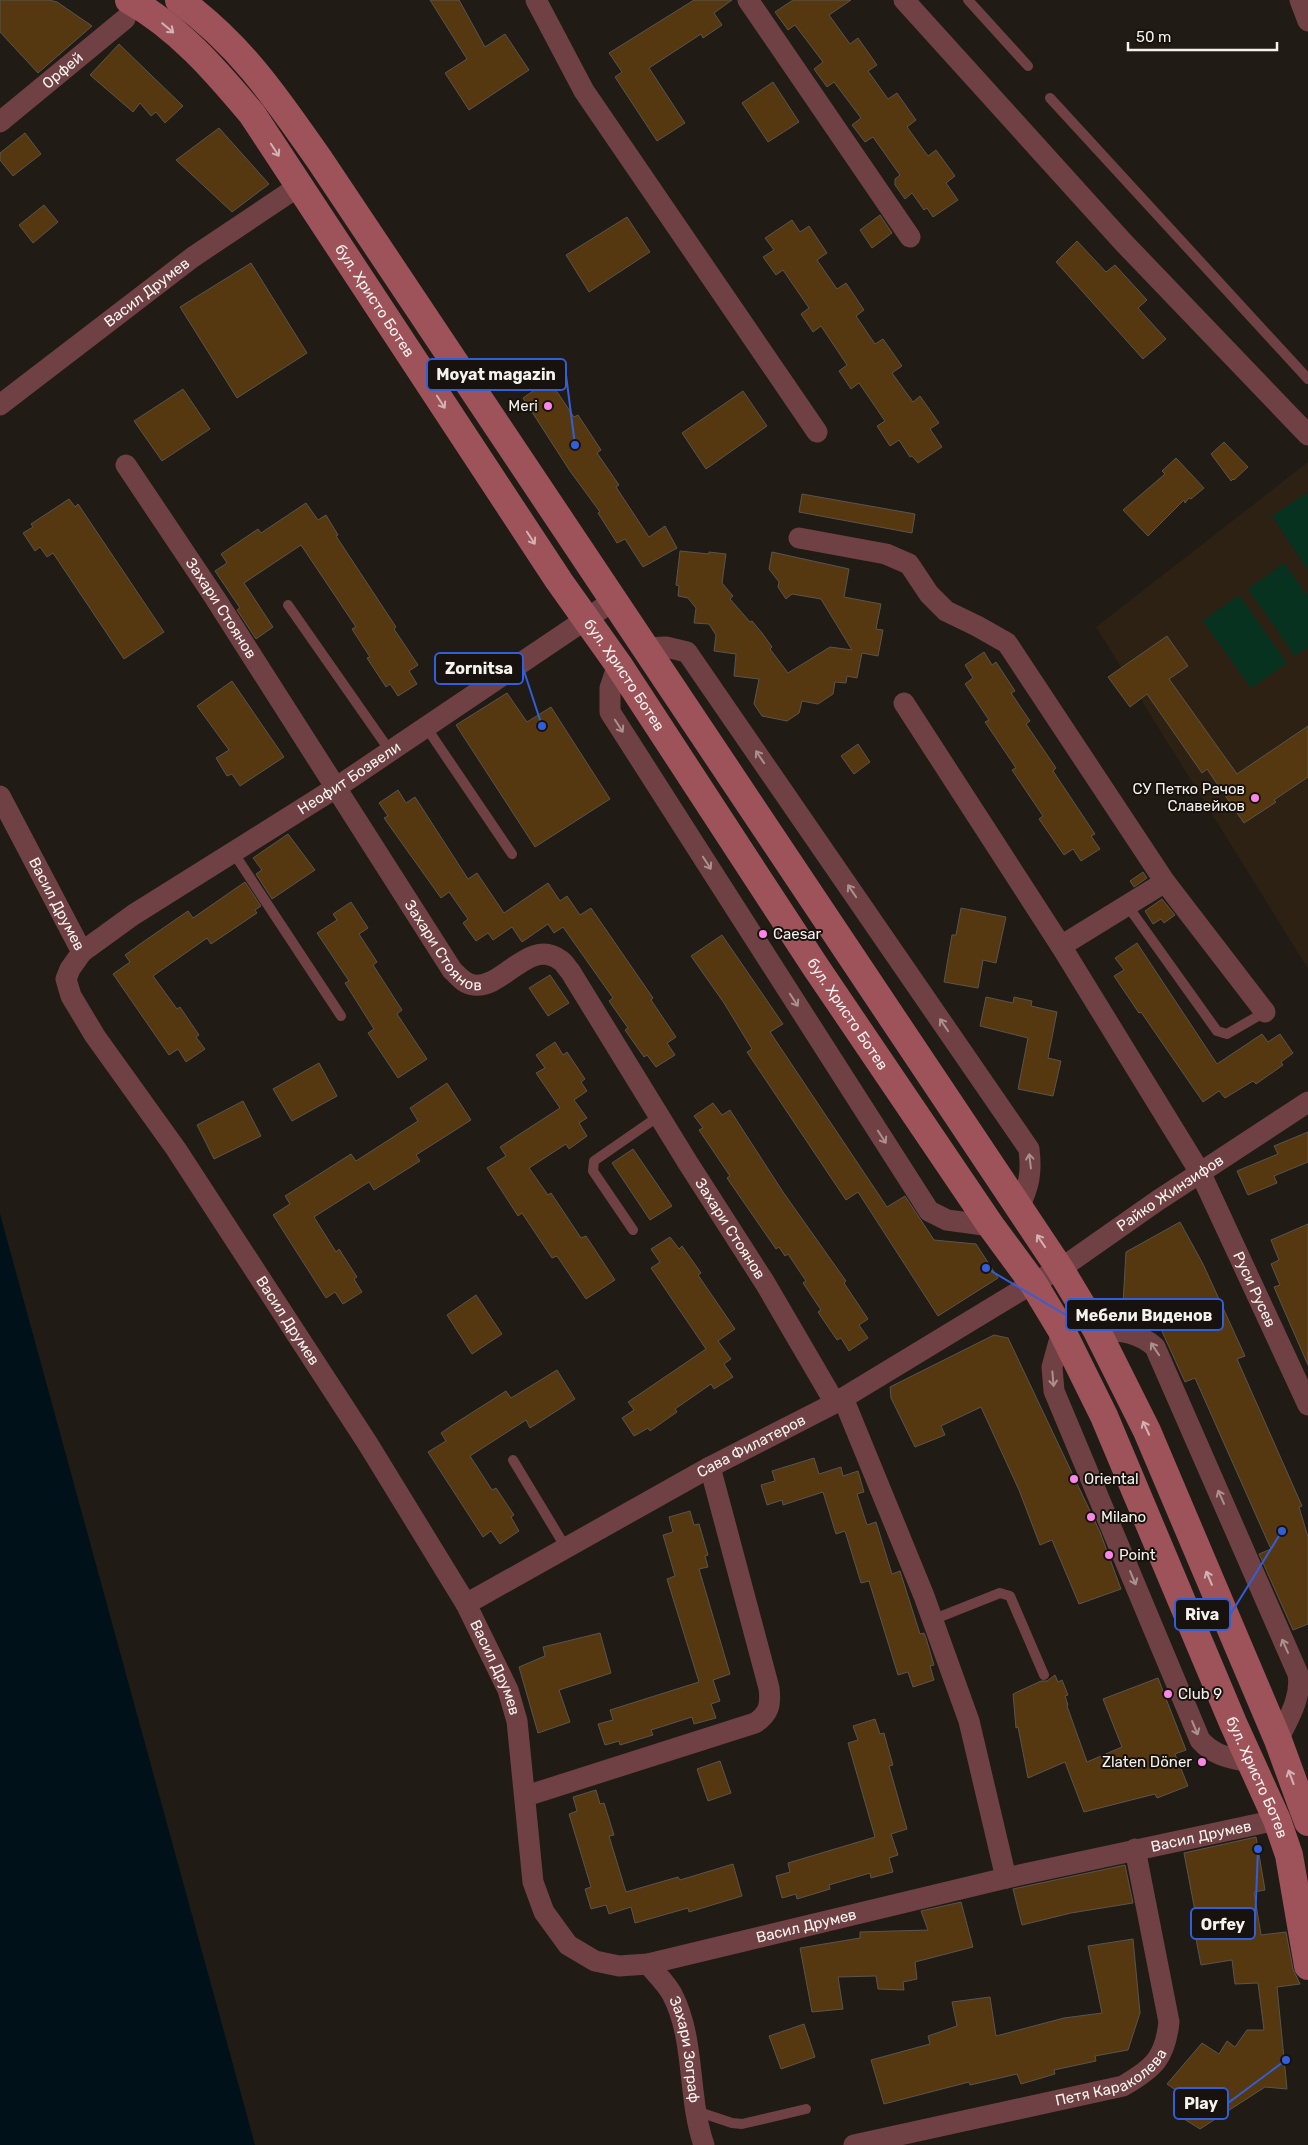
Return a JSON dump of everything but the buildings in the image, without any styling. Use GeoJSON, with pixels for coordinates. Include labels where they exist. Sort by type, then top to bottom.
{"type":"FeatureCollection","features":[{"type":"Feature","properties":{"kind":"main road","name":"бул. Христо Ботев"},"geometry":{"type":"LineString","coordinates":[[179,0],[207,20],[242,56],[269,88],[327,170],[1060,1268],[1096,1329],[1147,1431],[1278,1740],[1308,1822]]}},
{"type":"Feature","properties":{"kind":"main road","name":"бул. Христо Ботев"},"geometry":{"type":"LineString","coordinates":[[127,10],[144,8],[207,60],[252,114],[585,618],[618,664],[815,966],[991,1226],[1033,1283],[1062,1331],[1104,1416],[1250,1762],[1277,1820],[1289,1855],[1308,1966]]}},
{"type":"Feature","properties":{"kind":"street"},"geometry":{"type":"LineString","coordinates":[[536,0],[584,91],[818,432]]}},
{"type":"Feature","properties":{"kind":"street"},"geometry":{"type":"LineString","coordinates":[[748,0],[910,237]]}},
{"type":"Feature","properties":{"kind":"street"},"geometry":{"type":"LineString","coordinates":[[904,0],[1123,242],[1308,435]]}},
{"type":"Feature","properties":{"kind":"street"},"geometry":{"type":"LineString","coordinates":[[1300,0],[1308,20]]}},
{"type":"Feature","properties":{"kind":"street","name":"Орфей"},"geometry":{"type":"LineString","coordinates":[[0,122],[127,10]]}},
{"type":"Feature","properties":{"kind":"street","name":"Васил Друмев"},"geometry":{"type":"LineString","coordinates":[[0,405],[193,257],[299,186]]}},
{"type":"Feature","properties":{"kind":"street","name":"Захари Стоянов"},"geometry":{"type":"LineString","coordinates":[[126,465],[337,787],[452,970],[462,981],[474,986],[487,983],[535,955],[546,954],[559,959],[570,971],[659,1116],[839,1400],[932,1620],[968,1721],[1006,1878]]}},
{"type":"Feature","properties":{"kind":"street"},"geometry":{"type":"LineString","coordinates":[[799,538],[886,554],[909,564],[929,594],[946,611],[1006,643],[1165,882],[1264,1012]]}},
{"type":"Feature","properties":{"kind":"street","name":"Неофит Бозвели"},"geometry":{"type":"LineString","coordinates":[[82,952],[133,915],[337,787],[585,618],[613,601]]}},
{"type":"Feature","properties":{"kind":"street"},"geometry":{"type":"LineString","coordinates":[[645,648],[666,647],[687,652],[1028,1149],[1031,1170],[1026,1192],[1019,1208]]}},
{"type":"Feature","properties":{"kind":"street"},"geometry":{"type":"LineString","coordinates":[[618,664],[610,688],[610,712],[929,1210],[947,1220],[991,1226]]}},
{"type":"Feature","properties":{"kind":"street","name":"Руси Русев"},"geometry":{"type":"LineString","coordinates":[[904,703],[1061,946],[1201,1174],[1308,1404]]}},
{"type":"Feature","properties":{"kind":"street","name":"Васил Друмев"},"geometry":{"type":"LineString","coordinates":[[0,796],[82,952],[70,969],[66,979],[71,996],[95,1036],[176,1149],[363,1436],[466,1604],[508,1690],[517,1721],[526,1796],[533,1882],[544,1912],[568,1945],[594,1961],[619,1966],[648,1964],[1006,1878],[1277,1820]]}},
{"type":"Feature","properties":{"kind":"street"},"geometry":{"type":"LineString","coordinates":[[1061,946],[1165,882]]}},
{"type":"Feature","properties":{"kind":"street","name":"Райко Жинзифов"},"geometry":{"type":"LineString","coordinates":[[1033,1283],[1060,1268],[1157,1200],[1201,1174],[1308,1102]]}},
{"type":"Feature","properties":{"kind":"street","name":"Сава Филатеров"},"geometry":{"type":"LineString","coordinates":[[466,1604],[710,1467],[839,1400],[1033,1283]]}},
{"type":"Feature","properties":{"kind":"street"},"geometry":{"type":"LineString","coordinates":[[1096,1329],[1130,1332],[1145,1338],[1155,1347],[1298,1674],[1304,1682],[1278,1740]]}},
{"type":"Feature","properties":{"kind":"street"},"geometry":{"type":"LineString","coordinates":[[1062,1331],[1052,1367],[1054,1391],[1200,1740],[1217,1755],[1250,1762]]}},
{"type":"Feature","properties":{"kind":"street"},"geometry":{"type":"LineString","coordinates":[[526,1796],[755,1723],[764,1717],[769,1708],[769,1688],[710,1467]]}},
{"type":"Feature","properties":{"kind":"street","name":"Петя Караколева"},"geometry":{"type":"LineString","coordinates":[[854,2145],[1123,2086],[1155,2064],[1166,2044],[1169,2022],[1136,1849]]}},
{"type":"Feature","properties":{"kind":"street","name":"Захари Зограф"},"geometry":{"type":"LineString","coordinates":[[648,1964],[672,1993],[680,2012],[699,2131],[704,2145]]}},
{"type":"Feature","properties":{"kind":"lane"},"geometry":{"type":"LineString","coordinates":[[968,0],[1028,66]]}},
{"type":"Feature","properties":{"kind":"lane"},"geometry":{"type":"LineString","coordinates":[[1050,98],[1308,379]]}},
{"type":"Feature","properties":{"kind":"lane"},"geometry":{"type":"LineString","coordinates":[[288,605],[390,751]]}},
{"type":"Feature","properties":{"kind":"lane"},"geometry":{"type":"LineString","coordinates":[[426,726],[512,854]]}},
{"type":"Feature","properties":{"kind":"lane"},"geometry":{"type":"LineString","coordinates":[[233,852],[341,1016]]}},
{"type":"Feature","properties":{"kind":"lane"},"geometry":{"type":"LineString","coordinates":[[1127,905],[1217,1031],[1227,1034],[1264,1012]]}},
{"type":"Feature","properties":{"kind":"lane"},"geometry":{"type":"LineString","coordinates":[[634,1230],[593,1171],[594,1161],[659,1116]]}},
{"type":"Feature","properties":{"kind":"lane"},"geometry":{"type":"LineString","coordinates":[[513,1460],[566,1548]]}},
{"type":"Feature","properties":{"kind":"lane"},"geometry":{"type":"LineString","coordinates":[[932,1620],[1000,1593],[1010,1596],[1044,1675]]}},
{"type":"Feature","properties":{"kind":"lane"},"geometry":{"type":"LineString","coordinates":[[696,2110],[732,2123],[742,2124],[806,2108]]}},
{"type":"Feature","properties":{"kind":"shaded area","name":"СУ Петко Рачов Славейков"},"geometry":{"type":"Polygon","coordinates":[[[1308,462],[1308,969],[1096,627],[1308,462]]]}},
{"type":"Feature","properties":{"kind":"shaded area"},"geometry":{"type":"Polygon","coordinates":[[[0,1214],[255,2145],[0,2145],[0,1214]]]}},
{"type":"Feature","properties":{"kind":"green space"},"geometry":{"type":"Polygon","coordinates":[[[1308,492],[1308,570],[1272,516],[1308,492]]]}},
{"type":"Feature","properties":{"kind":"green space"},"geometry":{"type":"Polygon","coordinates":[[[1284,563],[1308,597],[1308,647],[1295,656],[1248,589],[1284,563]]]}},
{"type":"Feature","properties":{"kind":"green space"},"geometry":{"type":"Polygon","coordinates":[[[1239,595],[1287,663],[1251,688],[1203,621],[1239,595]]]}},
{"type":"Feature","properties":{"kind":"place","name":"Meri"},"geometry":{"type":"Point","coordinates":[548,406]}},
{"type":"Feature","properties":{"kind":"place","name":"Moyat magazin"},"geometry":{"type":"Point","coordinates":[575,445]}},
{"type":"Feature","properties":{"kind":"place","name":"Zornitsa"},"geometry":{"type":"Point","coordinates":[542,726]}},
{"type":"Feature","properties":{"kind":"place","name":"СУ Петко Рачов Славейков"},"geometry":{"type":"Point","coordinates":[1255,798]}},
{"type":"Feature","properties":{"kind":"place","name":"Caesar"},"geometry":{"type":"Point","coordinates":[763,934]}},
{"type":"Feature","properties":{"kind":"place","name":"Мебели Виденов"},"geometry":{"type":"Point","coordinates":[986,1268]}},
{"type":"Feature","properties":{"kind":"place","name":"Oriental"},"geometry":{"type":"Point","coordinates":[1074,1479]}},
{"type":"Feature","properties":{"kind":"place","name":"Milano"},"geometry":{"type":"Point","coordinates":[1091,1517]}},
{"type":"Feature","properties":{"kind":"place","name":"Riva"},"geometry":{"type":"Point","coordinates":[1282,1531]}},
{"type":"Feature","properties":{"kind":"place","name":"Point"},"geometry":{"type":"Point","coordinates":[1109,1555]}},
{"type":"Feature","properties":{"kind":"place","name":"Club 9"},"geometry":{"type":"Point","coordinates":[1168,1694]}},
{"type":"Feature","properties":{"kind":"place","name":"Zlaten Döner"},"geometry":{"type":"Point","coordinates":[1202,1762]}},
{"type":"Feature","properties":{"kind":"place","name":"Orfey"},"geometry":{"type":"Point","coordinates":[1258,1849]}},
{"type":"Feature","properties":{"kind":"place","name":"Play"},"geometry":{"type":"Point","coordinates":[1286,2060]}}]}
